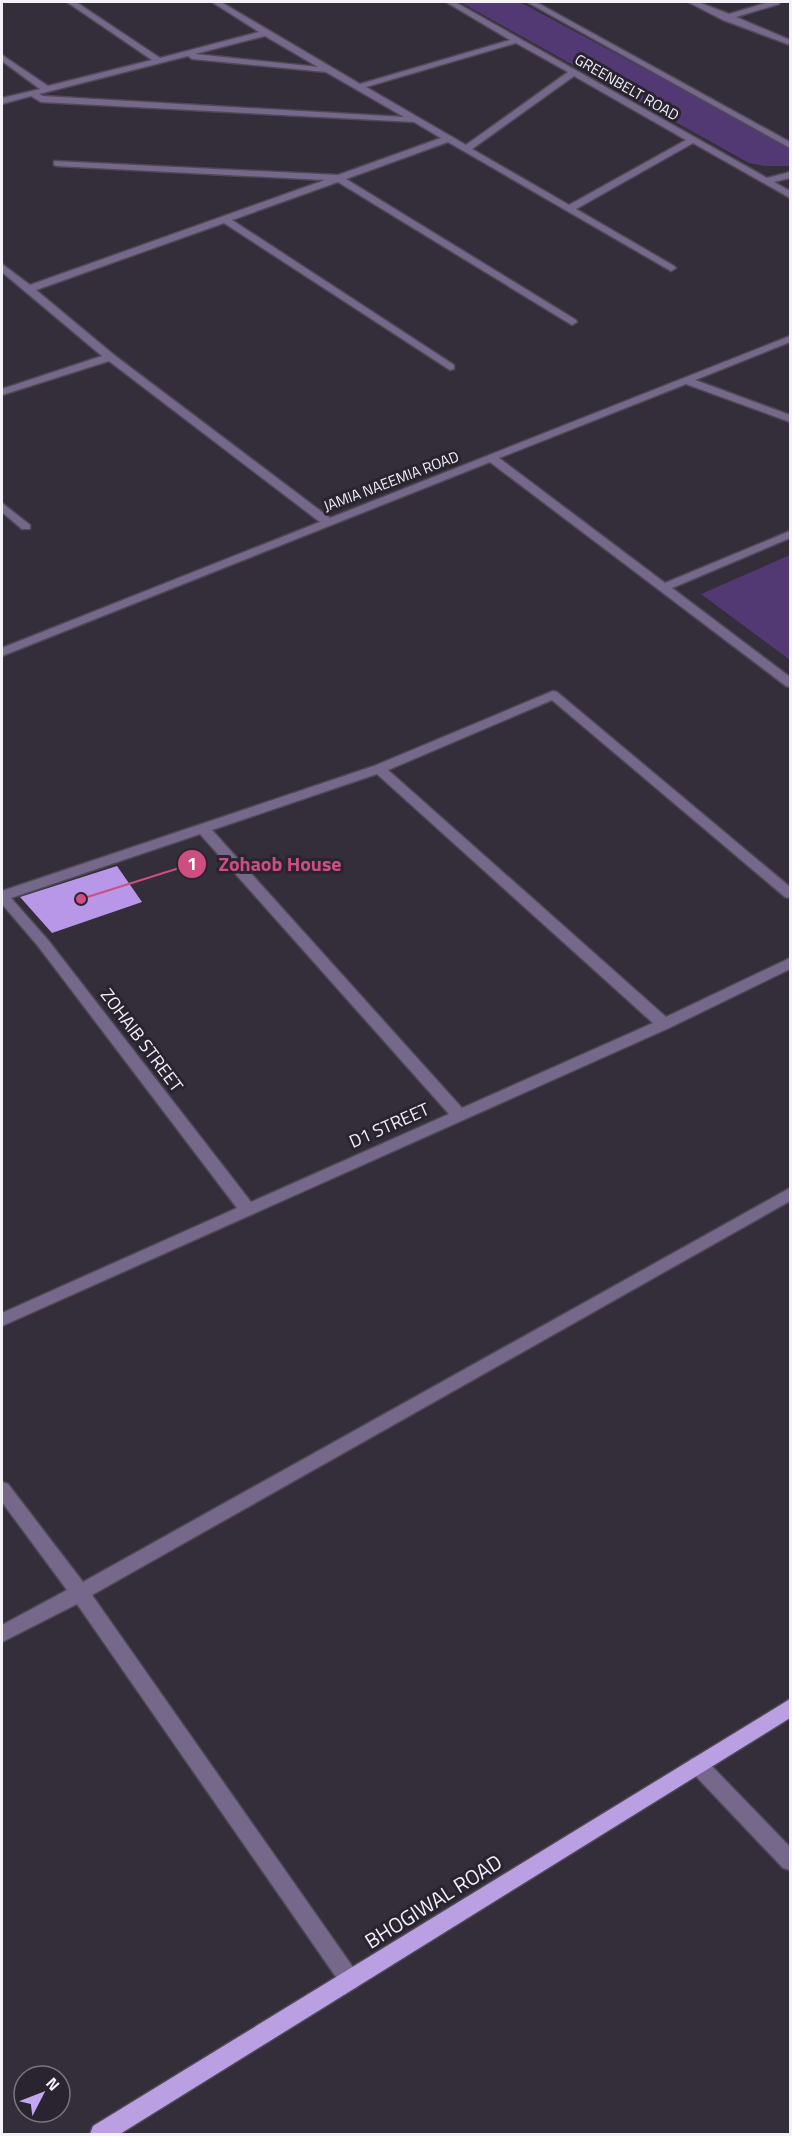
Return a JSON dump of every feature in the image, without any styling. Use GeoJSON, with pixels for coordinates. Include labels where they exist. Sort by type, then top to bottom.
{"type":"FeatureCollection","features":[{"type":"Feature","properties":{"kind":"main road","name":"BHOGIWAL ROAD"},"geometry":{"type":"LineString","coordinates":[[101,2134],[790,1708]]}},
{"type":"Feature","properties":{"kind":"street"},"geometry":{"type":"LineString","coordinates":[[71,2],[159,61]]}},
{"type":"Feature","properties":{"kind":"street"},"geometry":{"type":"LineString","coordinates":[[216,2],[671,268]]}},
{"type":"Feature","properties":{"kind":"street","name":"GREENBELT ROAD"},"geometry":{"type":"LineString","coordinates":[[450,2],[790,195]]}},
{"type":"Feature","properties":{"kind":"street","name":"GREENBELT ROAD"},"geometry":{"type":"LineString","coordinates":[[531,2],[790,145]]}},
{"type":"Feature","properties":{"kind":"street"},"geometry":{"type":"LineString","coordinates":[[692,2],[790,43]]}},
{"type":"Feature","properties":{"kind":"street"},"geometry":{"type":"LineString","coordinates":[[726,18],[776,2]]}},
{"type":"Feature","properties":{"kind":"street"},"geometry":{"type":"LineString","coordinates":[[2,101],[266,33]]}},
{"type":"Feature","properties":{"kind":"street"},"geometry":{"type":"LineString","coordinates":[[358,87],[518,40]]}},
{"type":"Feature","properties":{"kind":"street"},"geometry":{"type":"LineString","coordinates":[[180,55],[330,70]]}},
{"type":"Feature","properties":{"kind":"street"},"geometry":{"type":"LineString","coordinates":[[2,57],[46,89]]}},
{"type":"Feature","properties":{"kind":"street"},"geometry":{"type":"LineString","coordinates":[[466,149],[574,72]]}},
{"type":"Feature","properties":{"kind":"street"},"geometry":{"type":"LineString","coordinates":[[32,93],[41,99],[416,121]]}},
{"type":"Feature","properties":{"kind":"street"},"geometry":{"type":"LineString","coordinates":[[27,290],[448,139]]}},
{"type":"Feature","properties":{"kind":"street"},"geometry":{"type":"LineString","coordinates":[[569,209],[692,140]]}},
{"type":"Feature","properties":{"kind":"street"},"geometry":{"type":"LineString","coordinates":[[57,163],[339,178],[572,322]]}},
{"type":"Feature","properties":{"kind":"street"},"geometry":{"type":"LineString","coordinates":[[767,181],[790,175]]}},
{"type":"Feature","properties":{"kind":"street"},"geometry":{"type":"LineString","coordinates":[[225,219],[450,367]]}},
{"type":"Feature","properties":{"kind":"street"},"geometry":{"type":"LineString","coordinates":[[2,267],[110,357],[328,522]]}},
{"type":"Feature","properties":{"kind":"street","name":"JAMIA NAEEMIA ROAD"},"geometry":{"type":"LineString","coordinates":[[2,652],[790,339]]}},
{"type":"Feature","properties":{"kind":"street"},"geometry":{"type":"LineString","coordinates":[[2,392],[110,357]]}},
{"type":"Feature","properties":{"kind":"street"},"geometry":{"type":"LineString","coordinates":[[687,381],[790,418]]}},
{"type":"Feature","properties":{"kind":"street"},"geometry":{"type":"LineString","coordinates":[[492,458],[790,683]]}},
{"type":"Feature","properties":{"kind":"street"},"geometry":{"type":"LineString","coordinates":[[2,506],[26,527]]}},
{"type":"Feature","properties":{"kind":"street"},"geometry":{"type":"LineString","coordinates":[[664,587],[790,534]]}},
{"type":"Feature","properties":{"kind":"street"},"geometry":{"type":"LineString","coordinates":[[2,896],[379,769],[553,695],[790,894]]}},
{"type":"Feature","properties":{"kind":"street"},"geometry":{"type":"LineString","coordinates":[[379,769],[664,1024]]}},
{"type":"Feature","properties":{"kind":"street"},"geometry":{"type":"LineString","coordinates":[[203,829],[459,1115]]}},
{"type":"Feature","properties":{"kind":"street","name":"ZOHAIB STREET"},"geometry":{"type":"LineString","coordinates":[[2,896],[43,943],[248,1210]]}},
{"type":"Feature","properties":{"kind":"street","name":"D1 STREET"},"geometry":{"type":"LineString","coordinates":[[2,1320],[664,1024],[790,963]]}},
{"type":"Feature","properties":{"kind":"street"},"geometry":{"type":"LineString","coordinates":[[2,1634],[80,1593],[790,1194]]}},
{"type":"Feature","properties":{"kind":"street"},"geometry":{"type":"LineString","coordinates":[[2,1489],[80,1593],[350,1980]]}},
{"type":"Feature","properties":{"kind":"street"},"geometry":{"type":"LineString","coordinates":[[698,1765],[790,1861]]}},
{"type":"Feature","properties":{"kind":"shaded area"},"geometry":{"type":"Polygon","coordinates":[[[460,2],[520,2],[790,147],[790,166],[764,166],[749,163],[460,2]]]}},
{"type":"Feature","properties":{"kind":"shaded area"},"geometry":{"type":"Polygon","coordinates":[[[790,555],[790,660],[701,594],[790,555]]]}},
{"type":"Feature","properties":{"kind":"building"},"geometry":{"type":"Polygon","coordinates":[[[117,866],[142,902],[52,933],[20,897],[117,866]]]}},
{"type":"Feature","properties":{"kind":"place","name":"Zohaob House"},"geometry":{"type":"Point","coordinates":[81,899]}}]}
